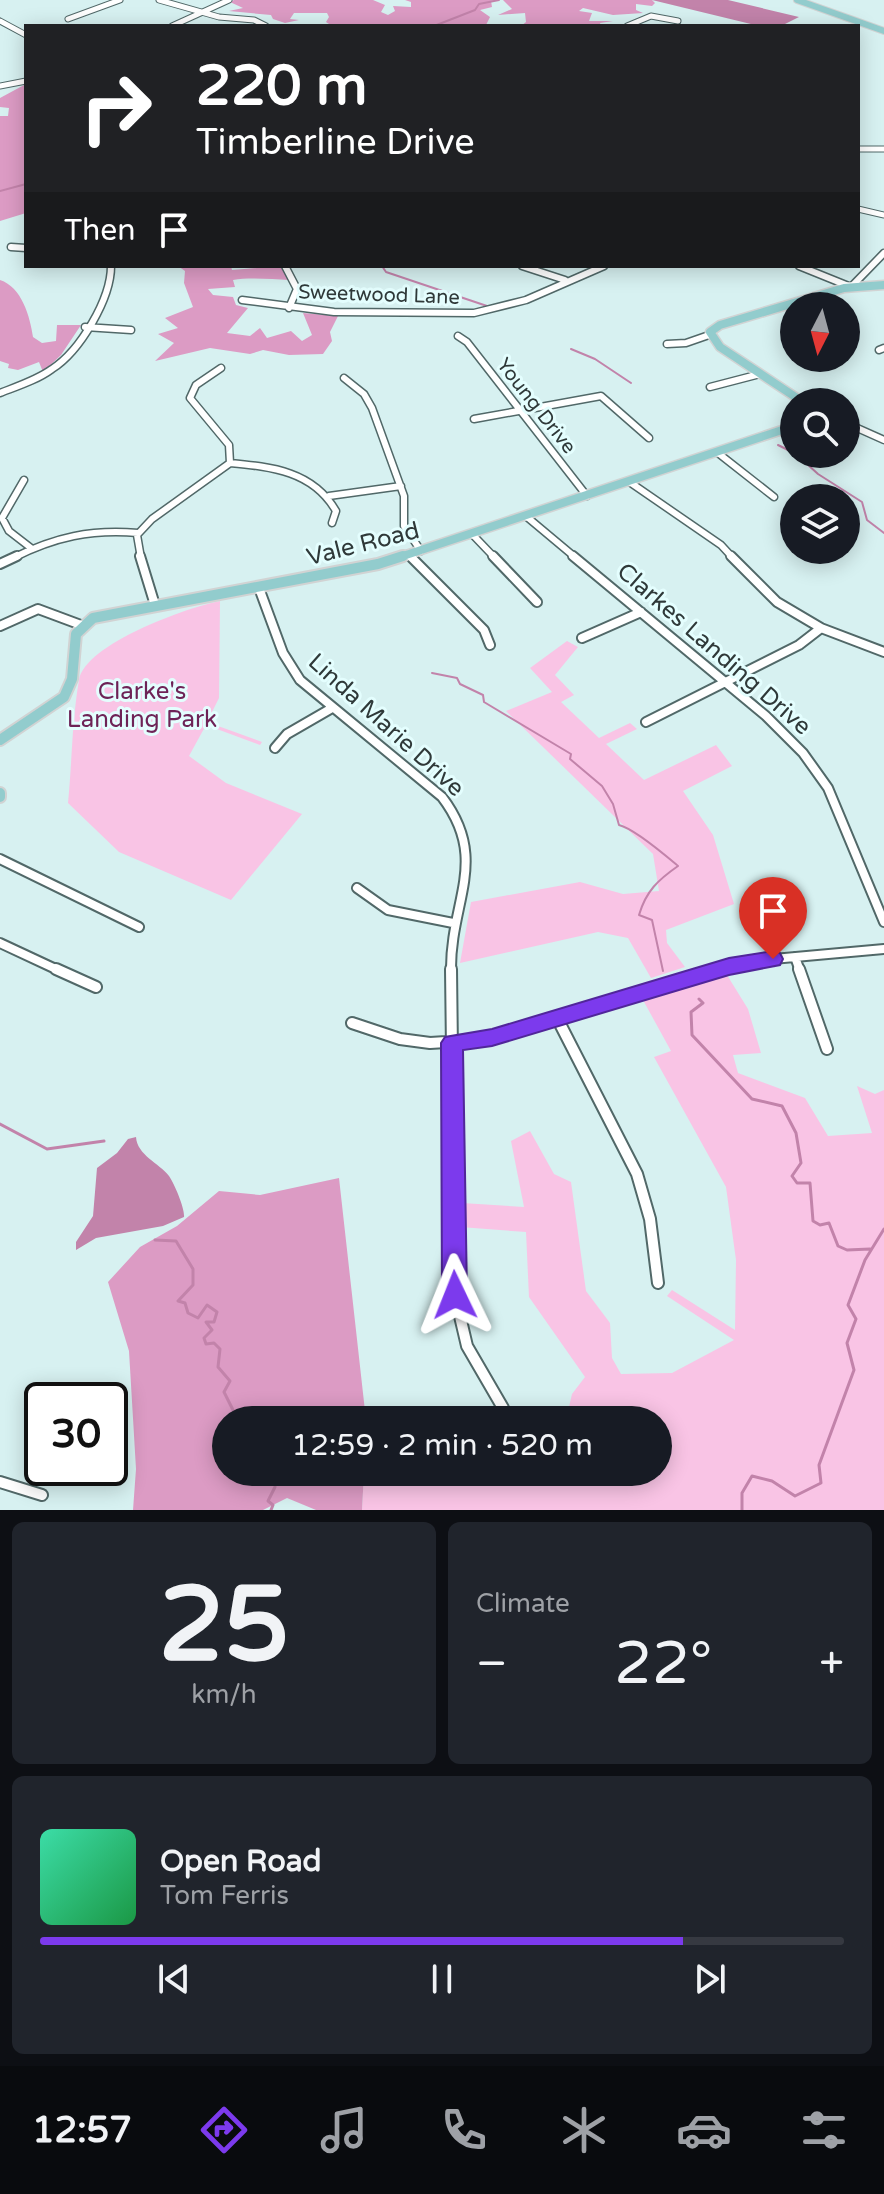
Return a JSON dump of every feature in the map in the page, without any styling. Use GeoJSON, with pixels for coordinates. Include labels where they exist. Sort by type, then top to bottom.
{"type":"FeatureCollection","features":[{"type":"Feature","properties":{"kind":"main road"},"geometry":{"type":"LineString","coordinates":[[797,0],[884,31]]}},
{"type":"Feature","properties":{"kind":"main road"},"geometry":{"type":"LineString","coordinates":[[782,388],[713,342],[709,335],[720,325],[851,287],[884,285]]}},
{"type":"Feature","properties":{"kind":"main road","name":"Vale Road"},"geometry":{"type":"LineString","coordinates":[[81,625],[102,615],[345,572],[421,551],[780,431]]}},
{"type":"Feature","properties":{"kind":"main road"},"geometry":{"type":"LineString","coordinates":[[0,740],[64,697],[72,679],[74,639],[81,625]]}},
{"type":"Feature","properties":{"kind":"street"},"geometry":{"type":"LineString","coordinates":[[68,19],[120,0]]}},
{"type":"Feature","properties":{"kind":"street"},"geometry":{"type":"LineString","coordinates":[[159,0],[261,24]]}},
{"type":"Feature","properties":{"kind":"street"},"geometry":{"type":"LineString","coordinates":[[176,24],[229,0]]}},
{"type":"Feature","properties":{"kind":"street"},"geometry":{"type":"LineString","coordinates":[[629,24],[649,16],[678,21]]}},
{"type":"Feature","properties":{"kind":"street"},"geometry":{"type":"LineString","coordinates":[[0,21],[24,34]]}},
{"type":"Feature","properties":{"kind":"street"},"geometry":{"type":"LineString","coordinates":[[0,86],[24,81]]}},
{"type":"Feature","properties":{"kind":"street"},"geometry":{"type":"LineString","coordinates":[[860,149],[884,149]]}},
{"type":"Feature","properties":{"kind":"street"},"geometry":{"type":"LineString","coordinates":[[860,209],[884,215]]}},
{"type":"Feature","properties":{"kind":"street"},"geometry":{"type":"LineString","coordinates":[[11,247],[24,248]]}},
{"type":"Feature","properties":{"kind":"street"},"geometry":{"type":"LineString","coordinates":[[804,268],[851,287],[884,253]]}},
{"type":"Feature","properties":{"kind":"street"},"geometry":{"type":"LineString","coordinates":[[0,393],[55,367],[70,352],[111,283],[111,268]]}},
{"type":"Feature","properties":{"kind":"street"},"geometry":{"type":"LineString","coordinates":[[286,268],[297,289],[289,308]]}},
{"type":"Feature","properties":{"kind":"street"},"geometry":{"type":"LineString","coordinates":[[528,268],[565,280]]}},
{"type":"Feature","properties":{"kind":"street","name":"Sweetwood Lane"},"geometry":{"type":"LineString","coordinates":[[242,300],[289,308],[361,313],[474,313],[526,300],[565,280],[598,268]]}},
{"type":"Feature","properties":{"kind":"street"},"geometry":{"type":"LineString","coordinates":[[85,327],[131,330]]}},
{"type":"Feature","properties":{"kind":"street"},"geometry":{"type":"LineString","coordinates":[[667,344],[686,343],[709,335]]}},
{"type":"Feature","properties":{"kind":"street","name":"Young Drive"},"geometry":{"type":"LineString","coordinates":[[458,336],[467,342],[587,496]]}},
{"type":"Feature","properties":{"kind":"street"},"geometry":{"type":"LineString","coordinates":[[221,368],[196,385],[190,398],[193,406],[229,445],[230,463]]}},
{"type":"Feature","properties":{"kind":"street"},"geometry":{"type":"LineString","coordinates":[[710,387],[760,374]]}},
{"type":"Feature","properties":{"kind":"street"},"geometry":{"type":"LineString","coordinates":[[344,378],[369,401],[401,486],[405,502],[404,526],[421,551]]}},
{"type":"Feature","properties":{"kind":"street"},"geometry":{"type":"LineString","coordinates":[[474,419],[601,396],[649,438]]}},
{"type":"Feature","properties":{"kind":"street"},"geometry":{"type":"LineString","coordinates":[[860,429],[884,440]]}},
{"type":"Feature","properties":{"kind":"street"},"geometry":{"type":"LineString","coordinates":[[718,453],[774,497]]}},
{"type":"Feature","properties":{"kind":"street"},"geometry":{"type":"LineString","coordinates":[[0,564],[31,548],[79,530],[138,533],[230,463],[284,471],[306,479],[329,496],[336,511],[332,523]]}},
{"type":"Feature","properties":{"kind":"street"},"geometry":{"type":"LineString","coordinates":[[24,480],[22,488],[6,504],[2,518],[9,531],[31,548]]}},
{"type":"Feature","properties":{"kind":"street"},"geometry":{"type":"LineString","coordinates":[[631,483],[721,545],[777,602],[821,628],[884,652]]}},
{"type":"Feature","properties":{"kind":"street"},"geometry":{"type":"LineString","coordinates":[[329,496],[401,486]]}},
{"type":"Feature","properties":{"kind":"street","name":"Clarkes Landing Drive"},"geometry":{"type":"LineString","coordinates":[[527,517],[789,737],[823,780],[884,922]]}},
{"type":"Feature","properties":{"kind":"street"},"geometry":{"type":"LineString","coordinates":[[138,533],[138,548],[155,605]]}},
{"type":"Feature","properties":{"kind":"street"},"geometry":{"type":"LineString","coordinates":[[473,535],[537,602]]}},
{"type":"Feature","properties":{"kind":"street"},"geometry":{"type":"LineString","coordinates":[[408,554],[484,630],[490,645]]}},
{"type":"Feature","properties":{"kind":"street","name":"Linda Marie Drive"},"geometry":{"type":"LineString","coordinates":[[259,588],[287,662],[300,680],[436,791],[459,818],[468,839],[470,858],[453,923],[455,1295],[467,1346],[502,1406]]}},
{"type":"Feature","properties":{"kind":"street"},"geometry":{"type":"LineString","coordinates":[[0,626],[38,609],[81,625]]}},
{"type":"Feature","properties":{"kind":"street"},"geometry":{"type":"LineString","coordinates":[[582,638],[641,612]]}},
{"type":"Feature","properties":{"kind":"street"},"geometry":{"type":"LineString","coordinates":[[646,722],[799,645],[821,628]]}},
{"type":"Feature","properties":{"kind":"street"},"geometry":{"type":"LineString","coordinates":[[275,748],[287,734],[332,708]]}},
{"type":"Feature","properties":{"kind":"street"},"geometry":{"type":"LineString","coordinates":[[0,859],[53,888],[139,927]]}},
{"type":"Feature","properties":{"kind":"street"},"geometry":{"type":"LineString","coordinates":[[357,888],[366,898],[389,909],[453,923]]}},
{"type":"Feature","properties":{"kind":"street"},"geometry":{"type":"LineString","coordinates":[[0,943],[96,987]]}},
{"type":"Feature","properties":{"kind":"street"},"geometry":{"type":"LineString","coordinates":[[352,1023],[400,1039],[452,1043],[492,1037],[729,967],[884,949]]}},
{"type":"Feature","properties":{"kind":"street"},"geometry":{"type":"LineString","coordinates":[[795,957],[827,1049]]}},
{"type":"Feature","properties":{"kind":"street"},"geometry":{"type":"LineString","coordinates":[[557,1018],[637,1174],[650,1219],[658,1283]]}},
{"type":"Feature","properties":{"kind":"street"},"geometry":{"type":"LineString","coordinates":[[0,1482],[42,1495]]}},
{"type":"Feature","properties":{"kind":"green space","name":"Clarke's Landing Park"},"geometry":{"type":"Polygon","coordinates":[[[220,601],[219,698],[207,722],[262,742],[260,745],[206,725],[189,756],[226,783],[302,814],[231,900],[119,852],[68,803],[73,726],[79,680],[85,667],[99,653],[140,629],[220,601]]]}},
{"type":"Feature","properties":{"kind":"green space"},"geometry":{"type":"Polygon","coordinates":[[[567,641],[578,647],[555,675],[574,695],[561,702],[599,738],[630,723],[637,729],[606,744],[644,780],[716,745],[732,766],[683,791],[713,835],[734,904],[666,930],[667,943],[685,967],[651,978],[628,938],[598,932],[460,963],[471,902],[580,882],[623,894],[659,891],[653,854],[506,711],[552,692],[530,668],[567,641]]]}},
{"type":"Feature","properties":{"kind":"green space"},"geometry":{"type":"Polygon","coordinates":[[[727,975],[748,1009],[761,1053],[733,1055],[738,1073],[805,1098],[828,1136],[872,1133],[857,1086],[875,1094],[884,1090],[884,1510],[362,1510],[363,1486],[672,1486],[672,1406],[569,1406],[572,1394],[585,1377],[529,1297],[526,1232],[460,1227],[462,1203],[524,1207],[511,1141],[530,1131],[554,1174],[571,1182],[586,1291],[610,1323],[612,1358],[621,1374],[672,1373],[734,1340],[667,1296],[672,1290],[735,1330],[736,1260],[726,1187],[654,1057],[671,1051],[643,1000],[727,975]]]}},
{"type":"Feature","properties":{"kind":"shaded area"},"geometry":{"type":"Polygon","coordinates":[[[373,0],[385,5],[381,12],[388,15],[395,11],[393,6],[411,7],[411,2],[405,0],[499,0],[491,1],[492,7],[480,10],[490,17],[486,24],[329,24],[326,22],[329,17],[327,13],[294,13],[290,19],[299,20],[285,23],[273,19],[271,15],[229,11],[243,8],[230,2],[373,0]]]}},
{"type":"Feature","properties":{"kind":"shaded area"},"geometry":{"type":"Polygon","coordinates":[[[503,0],[652,0],[655,3],[652,6],[636,4],[636,10],[643,13],[613,15],[583,8],[579,11],[592,13],[589,21],[613,21],[600,24],[524,24],[525,13],[498,15],[512,9],[503,0]]]}},
{"type":"Feature","properties":{"kind":"shaded area"},"geometry":{"type":"Polygon","coordinates":[[[652,0],[728,0],[799,17],[785,24],[751,24],[652,0]]]}},
{"type":"Feature","properties":{"kind":"shaded area"},"geometry":{"type":"Polygon","coordinates":[[[24,85],[24,214],[0,221],[0,116],[8,116],[9,108],[0,107],[0,98],[24,85]]]}},
{"type":"Feature","properties":{"kind":"shaded area"},"geometry":{"type":"Polygon","coordinates":[[[181,268],[281,268],[289,280],[239,279],[233,280],[235,287],[208,289],[213,295],[233,297],[236,305],[248,308],[227,333],[250,336],[260,328],[267,338],[291,331],[302,341],[312,335],[303,313],[338,316],[330,332],[332,341],[323,354],[289,355],[263,350],[250,354],[210,348],[155,361],[174,343],[158,334],[178,328],[165,318],[193,307],[184,283],[185,271],[181,268]]]}},
{"type":"Feature","properties":{"kind":"shaded area"},"geometry":{"type":"Polygon","coordinates":[[[0,280],[19,296],[27,312],[33,337],[42,343],[56,341],[57,325],[81,325],[61,355],[43,372],[39,362],[18,370],[8,368],[9,364],[0,361],[0,280]]]}},
{"type":"Feature","properties":{"kind":"shaded area"},"geometry":{"type":"Polygon","coordinates":[[[136,1137],[144,1154],[169,1176],[184,1217],[163,1226],[96,1238],[76,1250],[76,1242],[93,1216],[97,1168],[117,1153],[128,1139],[136,1137]]]}},
{"type":"Feature","properties":{"kind":"shaded area"},"geometry":{"type":"Polygon","coordinates":[[[339,1178],[364,1406],[212,1406],[212,1486],[363,1486],[362,1510],[316,1510],[287,1498],[263,1510],[133,1510],[136,1469],[129,1351],[108,1282],[140,1247],[177,1226],[219,1191],[260,1195],[339,1178]]]}},
{"type":"Feature","properties":{"kind":"waterway"},"geometry":{"type":"LineString","coordinates":[[439,24],[475,10],[479,4],[499,0]]}},
{"type":"Feature","properties":{"kind":"waterway"},"geometry":{"type":"LineString","coordinates":[[0,191],[24,185]]}},
{"type":"Feature","properties":{"kind":"waterway"},"geometry":{"type":"LineString","coordinates":[[383,268],[386,272],[487,306]]}},
{"type":"Feature","properties":{"kind":"waterway"},"geometry":{"type":"LineString","coordinates":[[571,349],[595,359],[631,383]]}},
{"type":"Feature","properties":{"kind":"waterway"},"geometry":{"type":"LineString","coordinates":[[811,468],[862,502],[867,520],[884,533]]}},
{"type":"Feature","properties":{"kind":"waterway"},"geometry":{"type":"LineString","coordinates":[[432,673],[457,678],[460,684],[483,695],[484,702],[571,754],[570,759],[602,786],[613,804],[619,825],[641,837],[678,866],[654,887],[639,915],[652,920],[663,971]]}},
{"type":"Feature","properties":{"kind":"waterway"},"geometry":{"type":"LineString","coordinates":[[699,999],[703,1003],[691,1012],[692,1035],[752,1099],[782,1106],[796,1133],[801,1163],[792,1176],[797,1183],[810,1183],[813,1221],[820,1225],[829,1223],[838,1246],[847,1250],[870,1249]]}},
{"type":"Feature","properties":{"kind":"waterway"},"geometry":{"type":"LineString","coordinates":[[0,1124],[47,1149],[104,1141]]}},
{"type":"Feature","properties":{"kind":"waterway"},"geometry":{"type":"LineString","coordinates":[[742,1510],[742,1493],[752,1476],[772,1481],[795,1496],[821,1483],[819,1465],[854,1370],[847,1343],[856,1319],[848,1305],[865,1260],[884,1229]]}},
{"type":"Feature","properties":{"kind":"waterway"},"geometry":{"type":"LineString","coordinates":[[155,1240],[176,1241],[193,1269],[193,1285],[178,1301],[185,1303],[188,1313],[198,1318],[207,1305],[217,1312],[214,1322],[206,1322],[212,1330],[204,1338],[206,1344],[214,1343],[220,1349],[218,1367],[230,1381],[224,1392],[231,1406]]}},
{"type":"Feature","properties":{"kind":"waterway"},"geometry":{"type":"LineString","coordinates":[[271,1510],[273,1505],[268,1501],[275,1486]]}},
{"type":"Feature","properties":{"kind":"route"},"geometry":{"type":"LineString","coordinates":[[455,1295],[452,1043],[492,1037],[729,967],[773,959]]}}]}
